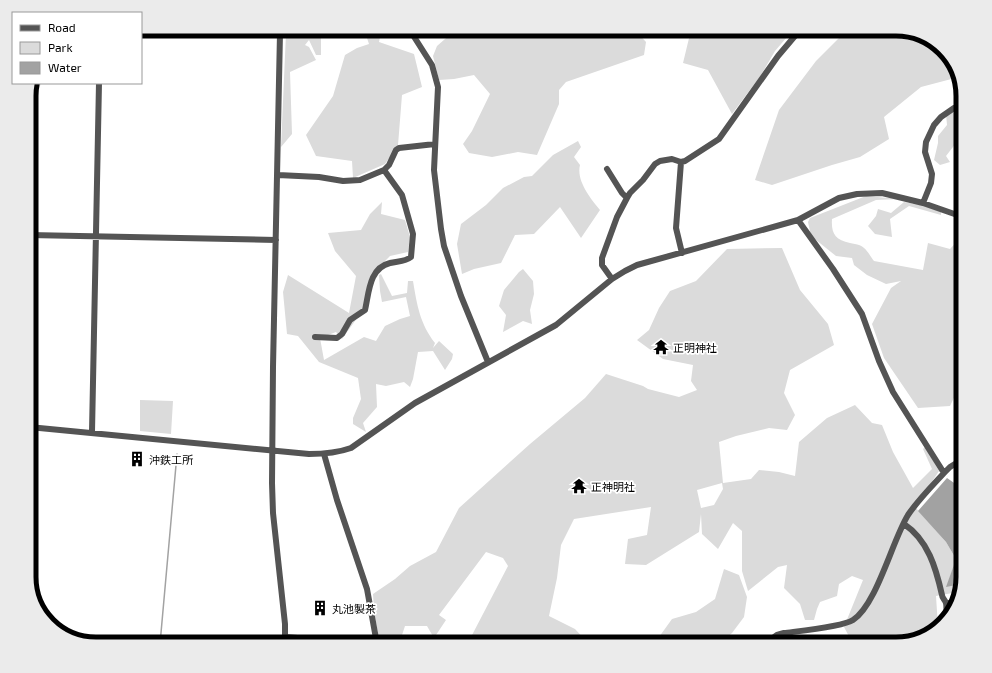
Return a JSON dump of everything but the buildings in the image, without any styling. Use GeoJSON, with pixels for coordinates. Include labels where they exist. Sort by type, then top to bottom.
{"type":"FeatureCollection","features":[{"type":"Feature","properties":{"kind":"street"},"geometry":{"type":"LineString","coordinates":[[280,36],[272,450],[273,513],[285,624],[285,637]]}},
{"type":"Feature","properties":{"kind":"street"},"geometry":{"type":"LineString","coordinates":[[413,36],[432,66],[438,87],[434,170],[444,246],[461,296],[488,362]]}},
{"type":"Feature","properties":{"kind":"street"},"geometry":{"type":"LineString","coordinates":[[612,279],[602,265],[602,258],[617,217],[630,193],[655,164],[660,161],[672,159],[681,162],[719,139],[778,56],[795,36]]}},
{"type":"Feature","properties":{"kind":"street"},"geometry":{"type":"LineString","coordinates":[[92,432],[99,84]]}},
{"type":"Feature","properties":{"kind":"street"},"geometry":{"type":"LineString","coordinates":[[923,203],[931,183],[932,174],[925,152],[926,142],[941,117],[954,108]]}},
{"type":"Feature","properties":{"kind":"street"},"geometry":{"type":"LineString","coordinates":[[278,175],[319,177],[343,181],[360,180],[384,170],[389,165],[396,150],[399,148],[435,144]]}},
{"type":"Feature","properties":{"kind":"street"},"geometry":{"type":"LineString","coordinates":[[681,162],[676,228],[682,252]]}},
{"type":"Feature","properties":{"kind":"street"},"geometry":{"type":"LineString","coordinates":[[607,169],[622,193],[627,198]]}},
{"type":"Feature","properties":{"kind":"street"},"geometry":{"type":"LineString","coordinates":[[316,337],[337,338],[342,334],[350,320],[365,310],[369,285],[379,268],[388,263],[408,260],[411,257],[413,234],[402,194],[384,170]]}},
{"type":"Feature","properties":{"kind":"street"},"geometry":{"type":"LineString","coordinates":[[36,427],[272,450],[324,454],[341,452],[351,448],[414,403],[556,325],[612,279],[637,265],[798,220],[839,198],[857,194],[882,193],[923,203],[956,215]]}},
{"type":"Feature","properties":{"kind":"street"},"geometry":{"type":"LineString","coordinates":[[798,220],[833,269],[862,314],[879,361],[893,392],[944,473]]}},
{"type":"Feature","properties":{"kind":"street"},"geometry":{"type":"LineString","coordinates":[[36,235],[276,240]]}},
{"type":"Feature","properties":{"kind":"street"},"geometry":{"type":"LineString","coordinates":[[324,454],[337,500],[367,589],[376,637]]}},
{"type":"Feature","properties":{"kind":"street"},"geometry":{"type":"LineString","coordinates":[[776,637],[784,633],[843,624],[854,619],[861,612],[871,597],[904,524],[912,510],[944,473],[956,463]]}},
{"type":"Feature","properties":{"kind":"street"},"geometry":{"type":"LineString","coordinates":[[904,524],[917,536],[937,571],[942,598],[946,603],[946,610]]}},
{"type":"Feature","properties":{"kind":"green space"},"geometry":{"type":"Polygon","coordinates":[[[286,36],[321,37],[321,55],[316,55],[309,40],[305,45],[309,47],[316,60],[290,72],[292,134],[281,147],[286,36]]]}},
{"type":"Feature","properties":{"kind":"green space"},"geometry":{"type":"Polygon","coordinates":[[[366,36],[380,36],[379,42],[414,54],[422,87],[402,95],[398,145],[385,164],[353,178],[352,161],[316,156],[306,135],[333,96],[345,55],[357,48],[369,44],[366,36]]]}},
{"type":"Feature","properties":{"kind":"green space"},"geometry":{"type":"Polygon","coordinates":[[[448,36],[641,36],[646,42],[644,55],[566,82],[559,90],[559,104],[537,155],[518,152],[492,157],[469,153],[463,144],[472,131],[490,94],[474,75],[439,80],[433,56],[437,46],[448,36]]]}},
{"type":"Feature","properties":{"kind":"green space"},"geometry":{"type":"Polygon","coordinates":[[[690,36],[788,36],[775,51],[761,75],[732,114],[708,70],[683,63],[690,36]]]}},
{"type":"Feature","properties":{"kind":"green space"},"geometry":{"type":"Polygon","coordinates":[[[841,36],[904,37],[922,42],[936,51],[946,63],[953,78],[921,87],[884,117],[889,139],[860,157],[772,185],[755,180],[779,110],[816,61],[841,36]]]}},
{"type":"Feature","properties":{"kind":"green space"},"geometry":{"type":"Polygon","coordinates":[[[37,84],[41,84],[36,98],[37,84]]]}},
{"type":"Feature","properties":{"kind":"green space"},"geometry":{"type":"Polygon","coordinates":[[[956,109],[956,143],[946,156],[950,162],[940,165],[934,160],[938,136],[947,125],[946,114],[956,109]]]}},
{"type":"Feature","properties":{"kind":"green space"},"geometry":{"type":"Polygon","coordinates":[[[578,141],[581,147],[574,157],[580,165],[580,177],[585,189],[600,210],[581,238],[560,207],[534,234],[515,235],[501,263],[474,269],[462,274],[457,244],[461,224],[486,205],[503,188],[524,177],[532,176],[553,155],[578,141]]]}},
{"type":"Feature","properties":{"kind":"green space"},"geometry":{"type":"Polygon","coordinates":[[[866,196],[900,199],[876,200],[832,219],[833,232],[837,238],[845,242],[861,246],[874,261],[923,270],[928,243],[950,249],[956,242],[956,394],[950,406],[918,408],[884,358],[872,324],[891,288],[901,281],[886,284],[867,275],[854,265],[852,258],[836,256],[811,236],[808,222],[810,218],[866,196]]]}},
{"type":"Feature","properties":{"kind":"green space"},"geometry":{"type":"Polygon","coordinates":[[[382,202],[381,214],[405,220],[410,237],[408,252],[390,256],[377,269],[368,303],[342,339],[336,332],[320,338],[324,360],[364,337],[376,341],[385,326],[410,316],[406,297],[382,302],[379,275],[381,274],[392,296],[407,293],[408,281],[413,281],[418,306],[423,321],[435,343],[433,348],[439,341],[453,354],[452,359],[445,370],[433,351],[418,352],[410,387],[404,382],[386,386],[376,384],[377,407],[363,423],[366,432],[353,424],[353,418],[361,399],[358,378],[319,362],[298,336],[287,334],[283,292],[288,275],[349,313],[356,276],[335,251],[328,233],[361,230],[370,214],[382,202]]]}},
{"type":"Feature","properties":{"kind":"green space"},"geometry":{"type":"Polygon","coordinates":[[[904,202],[922,205],[941,212],[941,215],[909,206],[890,219],[892,237],[875,234],[868,226],[876,216],[878,209],[891,213],[904,202]]]}},
{"type":"Feature","properties":{"kind":"green space"},"geometry":{"type":"Polygon","coordinates":[[[782,248],[800,290],[828,324],[834,345],[790,370],[784,393],[795,415],[787,430],[769,428],[719,442],[723,483],[751,479],[759,470],[779,472],[795,476],[799,442],[827,418],[855,405],[872,423],[882,425],[893,452],[913,488],[932,469],[923,449],[925,447],[939,471],[915,507],[946,542],[956,559],[947,586],[955,585],[954,593],[936,596],[938,620],[922,631],[908,636],[849,637],[844,627],[863,580],[852,576],[839,584],[837,596],[820,602],[814,620],[805,620],[800,604],[784,588],[787,565],[778,567],[748,591],[742,571],[742,531],[733,523],[718,549],[702,534],[701,514],[699,532],[646,565],[625,564],[628,539],[647,535],[651,507],[574,519],[561,545],[557,578],[549,616],[575,629],[582,637],[471,637],[508,566],[503,558],[486,552],[439,615],[446,620],[435,637],[427,626],[405,626],[401,637],[379,637],[374,611],[373,594],[395,579],[410,566],[436,552],[459,508],[530,444],[585,398],[606,374],[648,389],[679,397],[697,390],[691,381],[693,365],[663,359],[637,340],[649,330],[659,308],[670,291],[696,281],[727,249],[782,248]],[[722,483],[697,490],[701,508],[714,505],[723,489],[722,483]]]}},
{"type":"Feature","properties":{"kind":"green space"},"geometry":{"type":"Polygon","coordinates":[[[523,269],[533,281],[534,294],[530,310],[532,324],[523,321],[503,332],[506,315],[499,306],[504,290],[523,269]]]}},
{"type":"Feature","properties":{"kind":"green space"},"geometry":{"type":"Polygon","coordinates":[[[140,400],[173,401],[171,434],[140,431],[140,400]]]}},
{"type":"Feature","properties":{"kind":"green space"},"geometry":{"type":"Polygon","coordinates":[[[724,569],[739,575],[747,597],[744,617],[728,637],[659,637],[672,619],[696,612],[715,599],[724,569]]]}},
{"type":"Feature","properties":{"kind":"water"},"geometry":{"type":"Polygon","coordinates":[[[947,478],[956,484],[956,559],[946,542],[918,511],[947,478]]]}},
{"type":"Feature","properties":{"kind":"water"},"geometry":{"type":"Polygon","coordinates":[[[956,559],[955,585],[946,587],[956,559]]]}},
{"type":"Feature","properties":{"kind":"water"},"geometry":{"type":"Polygon","coordinates":[[[801,635],[810,637],[795,637],[801,635]]]}},
{"type":"Feature","properties":{"kind":"waterway"},"geometry":{"type":"LineString","coordinates":[[161,637],[177,454]]}},
{"type":"Feature","properties":{"kind":"place","name":"正明神社"},"geometry":{"type":"Point","coordinates":[661,347]}},
{"type":"Feature","properties":{"kind":"place","name":"沖鉄工所"},"geometry":{"type":"Point","coordinates":[137,459]}},
{"type":"Feature","properties":{"kind":"place","name":"正神明社"},"geometry":{"type":"Point","coordinates":[579,486]}},
{"type":"Feature","properties":{"kind":"place","name":"丸池製茶"},"geometry":{"type":"Point","coordinates":[320,608]}}]}
